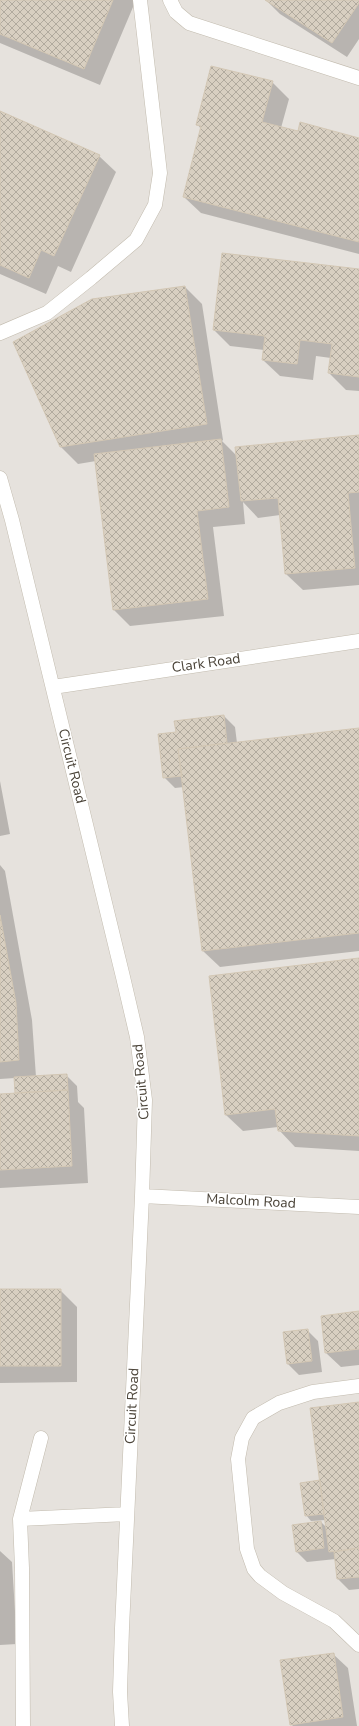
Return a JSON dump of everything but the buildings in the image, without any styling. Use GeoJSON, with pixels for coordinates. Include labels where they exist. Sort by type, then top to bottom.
{"type":"FeatureCollection","features":[{"type":"Feature","properties":{"kind":"lane"},"geometry":{"type":"LineString","coordinates":[[0,333],[48,313],[91,278],[136,240],[155,205],[160,174],[140,0]]}},
{"type":"Feature","properties":{"kind":"lane"},"geometry":{"type":"LineString","coordinates":[[170,0],[176,12],[189,23],[359,78]]}},
{"type":"Feature","properties":{"kind":"lane","name":"Circuit Road"},"geometry":{"type":"LineString","coordinates":[[0,478],[12,520],[53,687],[137,1037],[145,1100],[122,1628],[120,1692],[122,1726]]}},
{"type":"Feature","properties":{"kind":"lane","name":"Clark Road"},"geometry":{"type":"LineString","coordinates":[[53,687],[359,641]]}},
{"type":"Feature","properties":{"kind":"lane","name":"Malcolm Road"},"geometry":{"type":"LineString","coordinates":[[142,1196],[359,1207]]}},
{"type":"Feature","properties":{"kind":"lane"},"geometry":{"type":"LineString","coordinates":[[359,1386],[313,1392],[279,1403],[253,1418],[242,1438],[238,1459],[247,1549],[254,1569],[283,1593],[334,1621],[359,1645]]}},
{"type":"Feature","properties":{"kind":"lane"},"geometry":{"type":"LineString","coordinates":[[23,1726],[22,1568],[20,1520],[41,1438]]}},
{"type":"Feature","properties":{"kind":"lane"},"geometry":{"type":"LineString","coordinates":[[20,1520],[127,1514]]}},
{"type":"Feature","properties":{"kind":"shaded area"},"geometry":{"type":"Polygon","coordinates":[[[0,0],[359,0],[359,1726],[0,1726],[0,0]]]}}]}
